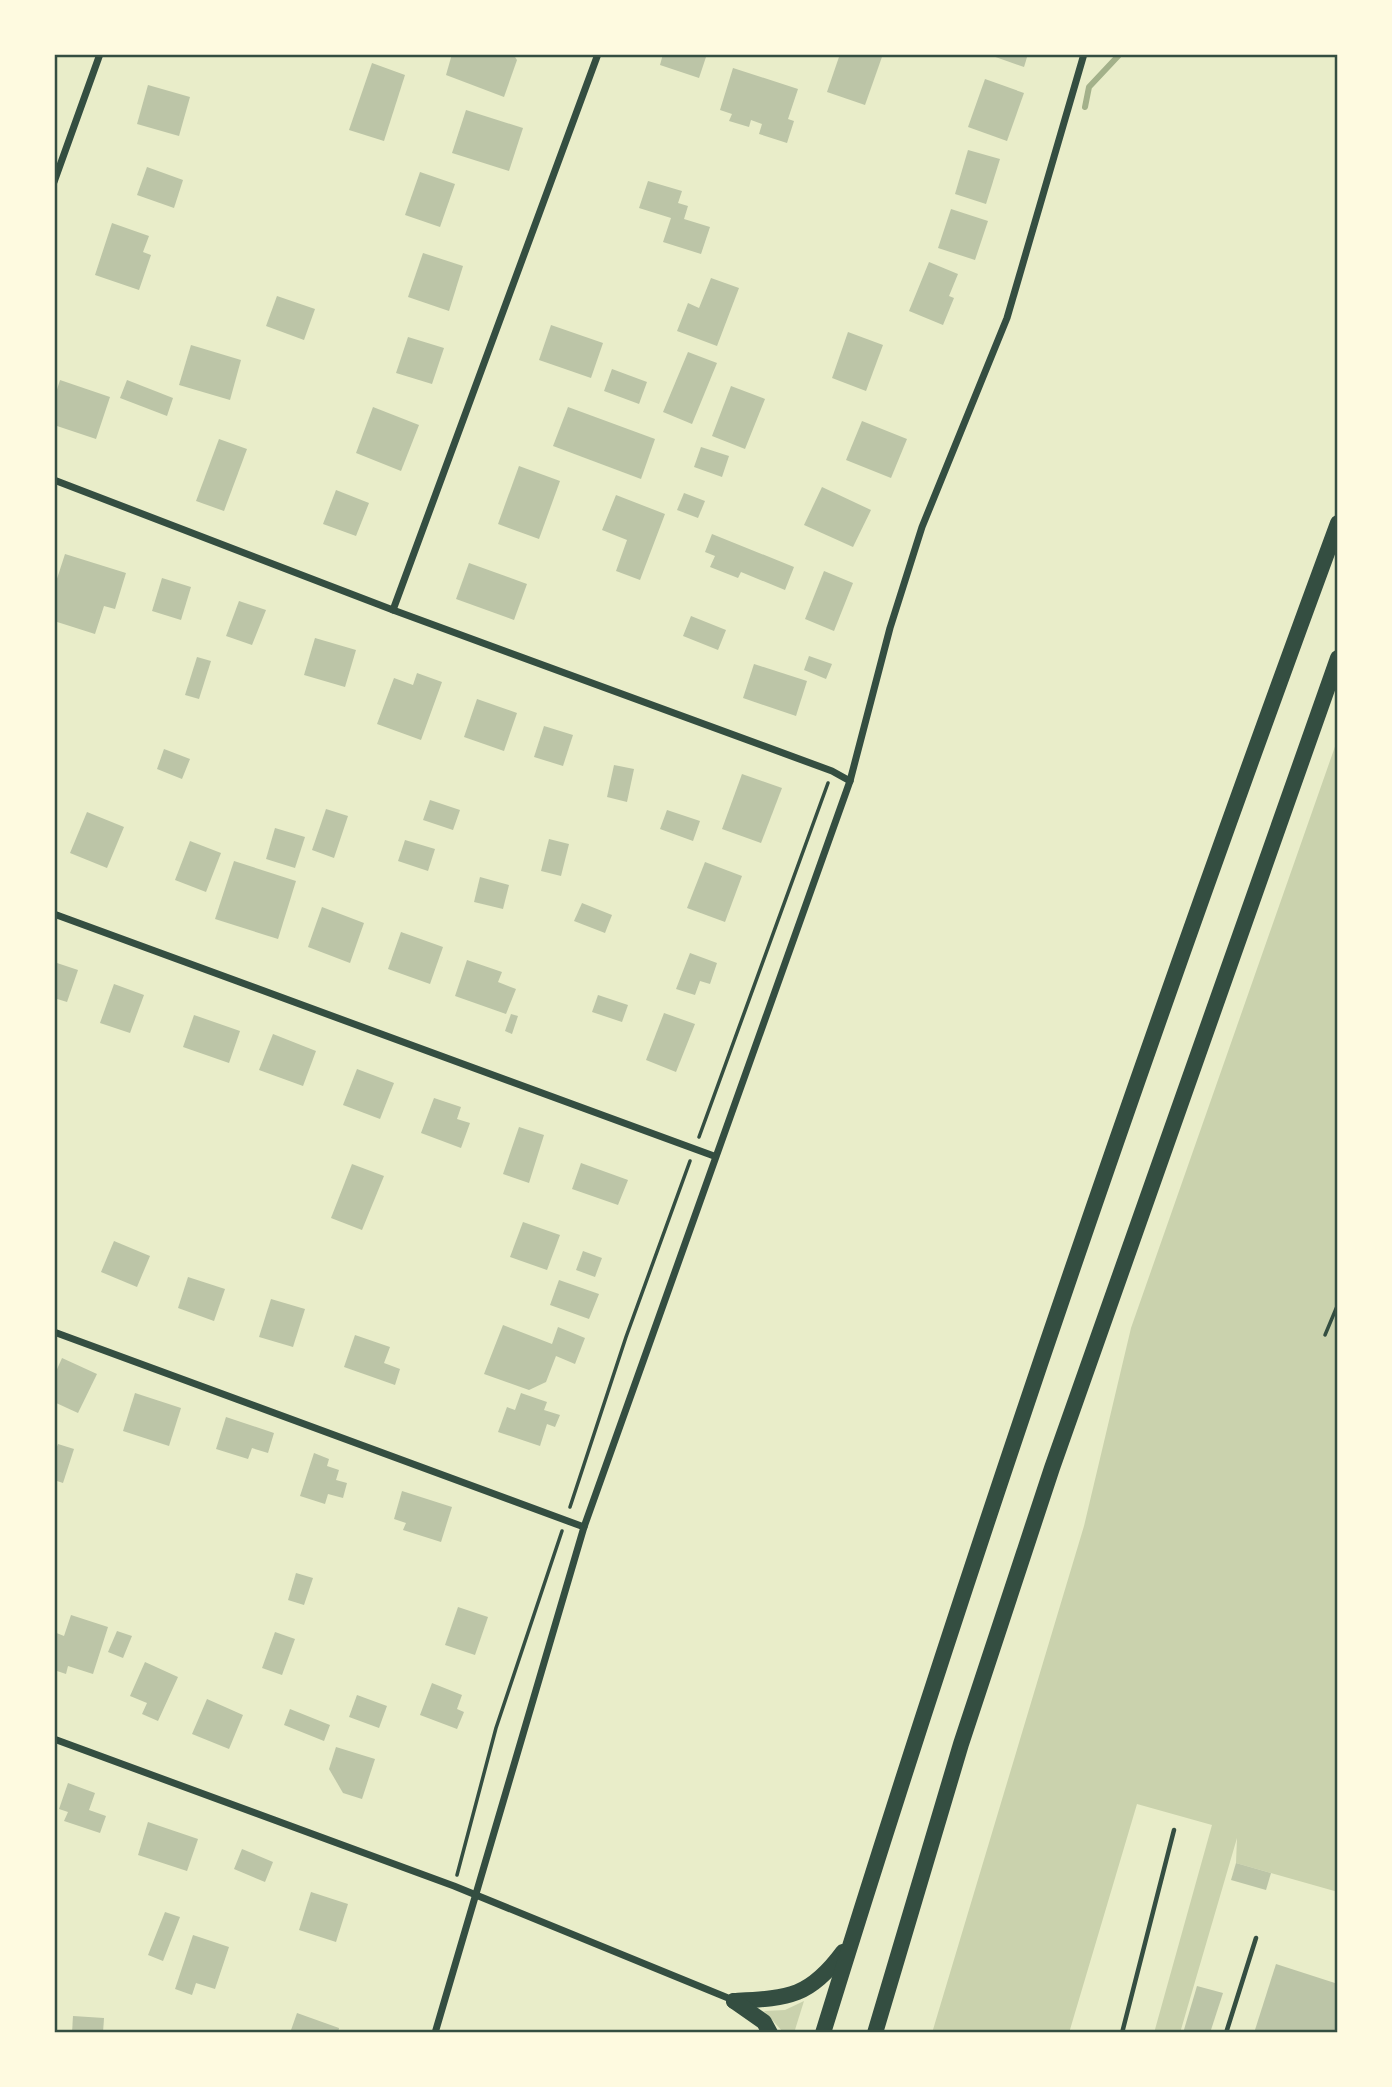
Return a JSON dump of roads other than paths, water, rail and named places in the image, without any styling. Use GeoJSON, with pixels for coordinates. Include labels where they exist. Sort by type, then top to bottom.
{"type":"FeatureCollection","features":[{"type":"Feature","properties":{"kind":"highway"},"geometry":{"type":"LineString","coordinates":[[823,2033],[1013,1447],[1338,523]]}},
{"type":"Feature","properties":{"kind":"highway"},"geometry":{"type":"LineString","coordinates":[[875,2033],[961,1744],[1052,1468],[1338,658]]}},
{"type":"Feature","properties":{"kind":"highway"},"geometry":{"type":"LineString","coordinates":[[734,2001],[793,1994],[817,1983],[851,1942]]}},
{"type":"Feature","properties":{"kind":"highway"},"geometry":{"type":"LineString","coordinates":[[734,2001],[764,2022],[770,2033]]}},
{"type":"Feature","properties":{"kind":"street"},"geometry":{"type":"LineString","coordinates":[[54,182],[100,54]]}},
{"type":"Feature","properties":{"kind":"street"},"geometry":{"type":"LineString","coordinates":[[393,610],[598,54]]}},
{"type":"Feature","properties":{"kind":"street"},"geometry":{"type":"LineString","coordinates":[[435,2033],[584,1527],[714,1156],[850,781],[890,628],[922,527],[1007,318],[1084,54]]}},
{"type":"Feature","properties":{"kind":"street"},"geometry":{"type":"LineString","coordinates":[[54,480],[393,610],[832,771],[850,781]]}},
{"type":"Feature","properties":{"kind":"street"},"geometry":{"type":"LineString","coordinates":[[54,914],[714,1156]]}},
{"type":"Feature","properties":{"kind":"street"},"geometry":{"type":"LineString","coordinates":[[54,1332],[584,1527]]}},
{"type":"Feature","properties":{"kind":"street"},"geometry":{"type":"LineString","coordinates":[[54,1739],[454,1886],[734,2001]]}},
{"type":"Feature","properties":{"kind":"lane"},"geometry":{"type":"LineString","coordinates":[[1122,2033],[1174,1830]]}},
{"type":"Feature","properties":{"kind":"lane"},"geometry":{"type":"LineString","coordinates":[[1226,2033],[1256,1938]]}},
{"type":"Feature","properties":{"kind":"waterway"},"geometry":{"type":"LineString","coordinates":[[1085,107],[1089,87],[1120,54]]}}]}
